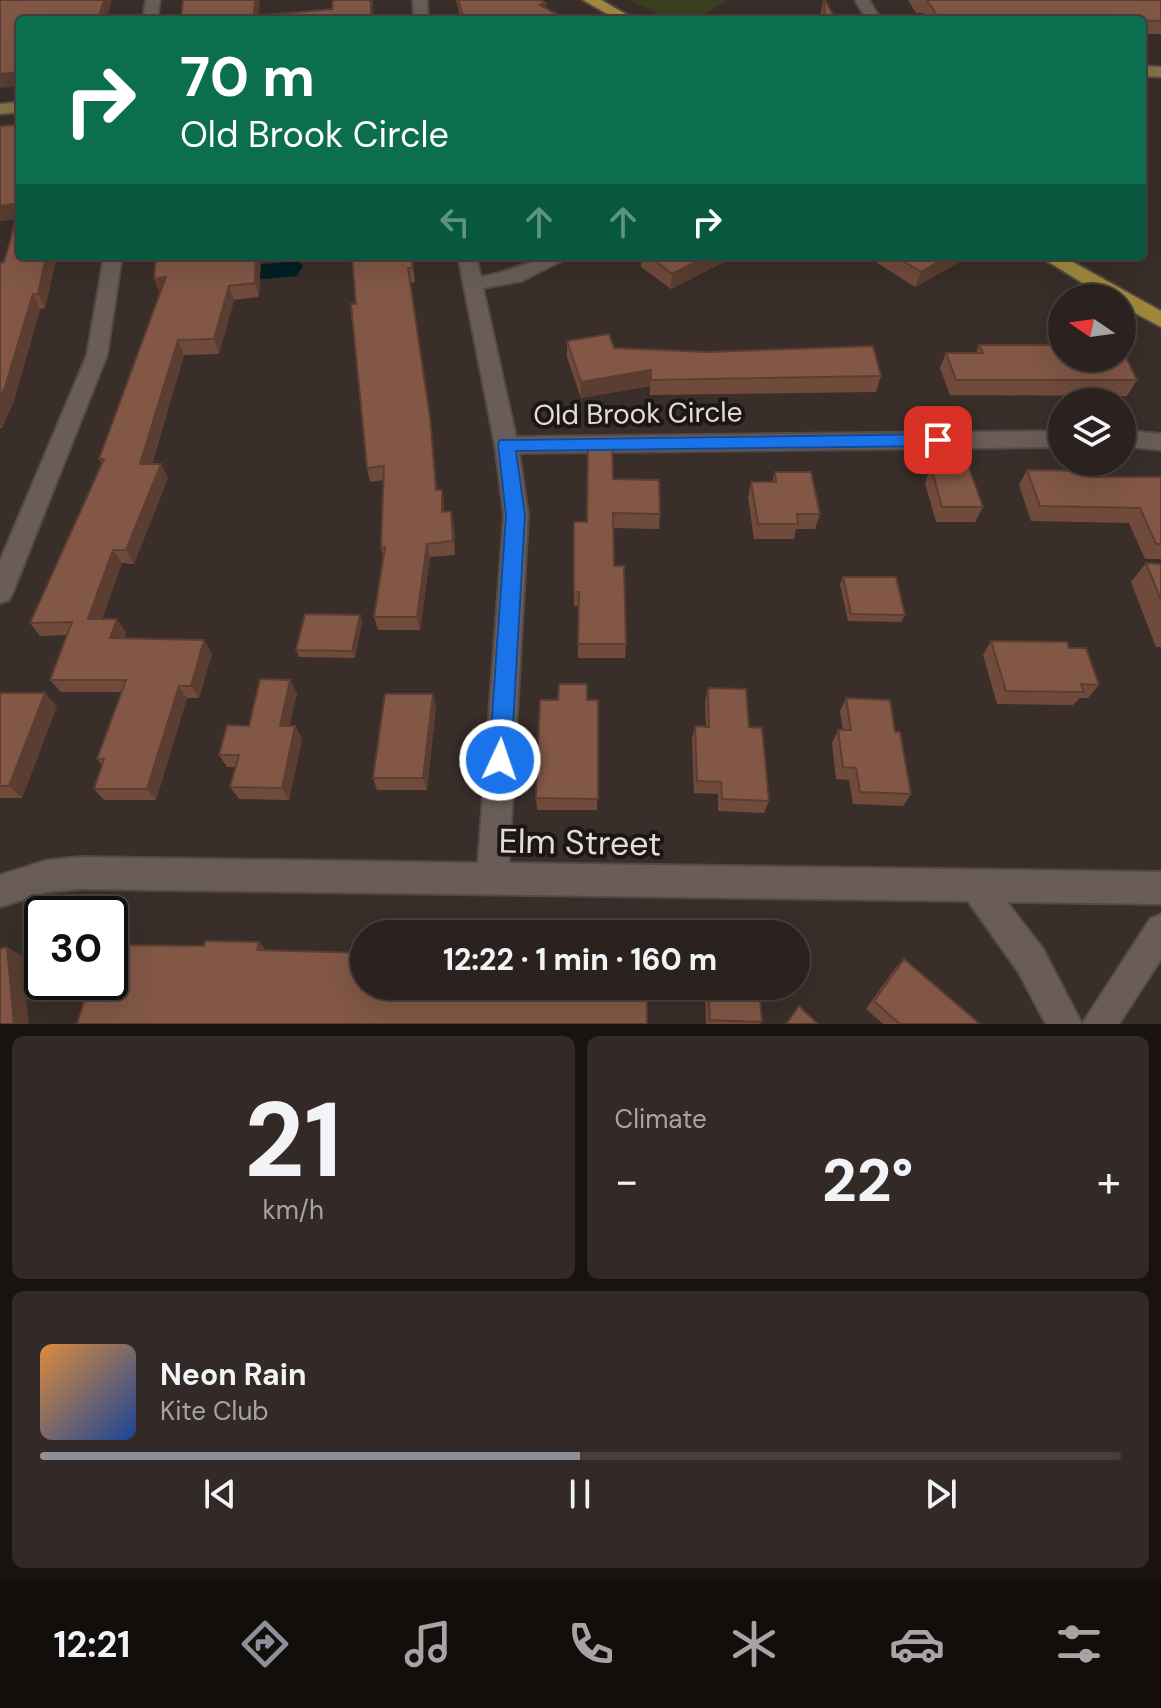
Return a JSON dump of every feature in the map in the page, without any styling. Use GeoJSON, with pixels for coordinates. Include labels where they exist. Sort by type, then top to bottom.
{"type":"FeatureCollection","features":[{"type":"Feature","properties":{"kind":"main road"},"geometry":{"type":"LineString","coordinates":[[590,0],[621,16]]}},
{"type":"Feature","properties":{"kind":"main road"},"geometry":{"type":"LineString","coordinates":[[1055,260],[1097,284]]}},
{"type":"Feature","properties":{"kind":"main road"},"geometry":{"type":"LineString","coordinates":[[1136,306],[1161,320]]}},
{"type":"Feature","properties":{"kind":"street"},"geometry":{"type":"LineString","coordinates":[[0,592],[97,355],[112,260]]}},
{"type":"Feature","properties":{"kind":"street"},"geometry":{"type":"LineString","coordinates":[[468,260],[506,445]]}},
{"type":"Feature","properties":{"kind":"street"},"geometry":{"type":"LineString","coordinates":[[474,284],[515,277],[553,260]]}},
{"type":"Feature","properties":{"kind":"street","name":"Old Brook Circle"},"geometry":{"type":"LineString","coordinates":[[493,878],[516,515],[506,445],[1048,439]]}},
{"type":"Feature","properties":{"kind":"street"},"geometry":{"type":"LineString","coordinates":[[1136,439],[1161,442]]}},
{"type":"Feature","properties":{"kind":"street","name":"Elm Street"},"geometry":{"type":"LineString","coordinates":[[0,891],[48,876],[82,873],[1161,888]]}},
{"type":"Feature","properties":{"kind":"street"},"geometry":{"type":"LineString","coordinates":[[977,887],[1031,961],[1065,1024]]}},
{"type":"Feature","properties":{"kind":"street"},"geometry":{"type":"LineString","coordinates":[[1099,1024],[1161,930]]}},
{"type":"Feature","properties":{"kind":"green space"},"geometry":{"type":"Polygon","coordinates":[[[629,0],[728,0],[699,16],[658,14],[629,0]]]}},
{"type":"Feature","properties":{"kind":"water"},"geometry":{"type":"Polygon","coordinates":[[[298,261],[303,266],[297,276],[252,280],[254,265],[298,261]]]}},
{"type":"Feature","properties":{"kind":"building"},"geometry":{"type":"Polygon","coordinates":[[[0,0],[104,0],[99,16],[16,16],[16,72],[0,74],[0,0]]]}},
{"type":"Feature","properties":{"kind":"building"},"geometry":{"type":"Polygon","coordinates":[[[183,0],[255,0],[254,16],[181,16],[183,0]]]}},
{"type":"Feature","properties":{"kind":"building"},"geometry":{"type":"Polygon","coordinates":[[[333,0],[371,0],[371,16],[254,16],[332,9],[333,0]]]}},
{"type":"Feature","properties":{"kind":"building"},"geometry":{"type":"Polygon","coordinates":[[[458,0],[540,0],[546,3],[540,5],[557,14],[539,16],[463,16],[458,0]]]}},
{"type":"Feature","properties":{"kind":"building"},"geometry":{"type":"Polygon","coordinates":[[[824,0],[834,16],[825,16],[824,0]]]}},
{"type":"Feature","properties":{"kind":"building"},"geometry":{"type":"Polygon","coordinates":[[[927,0],[1161,0],[1161,21],[1146,21],[1146,16],[937,16],[927,0]]]}},
{"type":"Feature","properties":{"kind":"building"},"geometry":{"type":"Polygon","coordinates":[[[16,125],[16,204],[0,206],[0,126],[16,125]]]}},
{"type":"Feature","properties":{"kind":"building"},"geometry":{"type":"Polygon","coordinates":[[[16,219],[16,260],[45,260],[38,294],[33,294],[0,399],[0,263],[4,262],[16,219]]]}},
{"type":"Feature","properties":{"kind":"building"},"geometry":{"type":"Polygon","coordinates":[[[156,260],[256,260],[255,283],[229,286],[214,339],[178,340],[140,464],[161,464],[126,550],[113,550],[88,619],[117,619],[110,638],[204,640],[191,686],[179,686],[147,789],[94,789],[104,759],[97,759],[126,680],[50,680],[72,622],[30,623],[104,459],[99,459],[166,277],[154,279],[156,260]]]}},
{"type":"Feature","properties":{"kind":"building"},"geometry":{"type":"Polygon","coordinates":[[[352,260],[412,260],[413,268],[408,268],[430,417],[436,490],[442,490],[442,512],[451,511],[453,541],[427,544],[417,617],[374,617],[385,547],[381,548],[384,466],[367,468],[351,304],[356,304],[352,260]]]}},
{"type":"Feature","properties":{"kind":"building"},"geometry":{"type":"Polygon","coordinates":[[[654,260],[699,260],[672,274],[654,260]]]}},
{"type":"Feature","properties":{"kind":"building"},"geometry":{"type":"Polygon","coordinates":[[[902,260],[941,260],[921,272],[902,260]]]}},
{"type":"Feature","properties":{"kind":"building"},"geometry":{"type":"Polygon","coordinates":[[[609,334],[614,348],[707,352],[873,346],[881,376],[651,380],[651,370],[581,382],[567,341],[609,334]]]}},
{"type":"Feature","properties":{"kind":"building"},"geometry":{"type":"Polygon","coordinates":[[[979,345],[1048,345],[1048,372],[1133,372],[1137,380],[956,380],[946,353],[983,353],[979,345]]]}},
{"type":"Feature","properties":{"kind":"building"},"geometry":{"type":"Polygon","coordinates":[[[588,444],[612,444],[613,479],[659,480],[660,514],[613,513],[614,566],[624,566],[626,644],[578,644],[579,592],[574,592],[574,522],[587,522],[588,444]]]}},
{"type":"Feature","properties":{"kind":"building"},"geometry":{"type":"Polygon","coordinates":[[[931,467],[969,468],[983,507],[942,507],[931,467]]]}},
{"type":"Feature","properties":{"kind":"building"},"geometry":{"type":"Polygon","coordinates":[[[1027,470],[1048,470],[1048,476],[1161,477],[1161,544],[1156,544],[1140,508],[1040,506],[1027,470]]]}},
{"type":"Feature","properties":{"kind":"building"},"geometry":{"type":"Polygon","coordinates":[[[775,472],[811,472],[820,514],[797,514],[798,524],[758,524],[751,482],[776,482],[775,472]]]}},
{"type":"Feature","properties":{"kind":"building"},"geometry":{"type":"Polygon","coordinates":[[[1146,563],[1161,564],[1161,600],[1146,563]]]}},
{"type":"Feature","properties":{"kind":"building"},"geometry":{"type":"Polygon","coordinates":[[[843,577],[896,577],[905,615],[851,614],[843,577]]]}},
{"type":"Feature","properties":{"kind":"building"},"geometry":{"type":"Polygon","coordinates":[[[305,614],[360,615],[352,651],[296,650],[305,614]]]}},
{"type":"Feature","properties":{"kind":"building"},"geometry":{"type":"Polygon","coordinates":[[[991,641],[1067,642],[1069,648],[1086,648],[1099,685],[1081,684],[1084,692],[1006,691],[991,641]]]}},
{"type":"Feature","properties":{"kind":"building"},"geometry":{"type":"Polygon","coordinates":[[[260,679],[290,680],[280,726],[295,726],[282,788],[230,787],[239,755],[219,755],[227,725],[249,726],[260,679]]]}},
{"type":"Feature","properties":{"kind":"building"},"geometry":{"type":"Polygon","coordinates":[[[559,684],[587,684],[587,700],[598,700],[598,799],[536,798],[540,700],[558,700],[559,684]]]}},
{"type":"Feature","properties":{"kind":"building"},"geometry":{"type":"Polygon","coordinates":[[[708,688],[746,689],[749,727],[762,728],[769,801],[722,799],[721,782],[697,781],[695,726],[709,727],[708,688]]]}},
{"type":"Feature","properties":{"kind":"building"},"geometry":{"type":"Polygon","coordinates":[[[0,693],[45,693],[9,786],[0,786],[0,693]]]}},
{"type":"Feature","properties":{"kind":"building"},"geometry":{"type":"Polygon","coordinates":[[[385,694],[433,694],[423,778],[373,778],[385,694]]]}},
{"type":"Feature","properties":{"kind":"building"},"geometry":{"type":"Polygon","coordinates":[[[846,698],[890,700],[895,732],[900,732],[911,794],[860,792],[856,768],[843,767],[838,730],[851,730],[846,698]]]}},
{"type":"Feature","properties":{"kind":"building"},"geometry":{"type":"Polygon","coordinates":[[[205,941],[259,942],[257,950],[350,953],[350,1000],[647,1000],[647,1024],[77,1024],[84,1000],[128,1000],[128,945],[204,946],[205,941]]]}},
{"type":"Feature","properties":{"kind":"building"},"geometry":{"type":"Polygon","coordinates":[[[7,947],[14,1024],[0,1024],[0,949],[7,947]]]}},
{"type":"Feature","properties":{"kind":"building"},"geometry":{"type":"Polygon","coordinates":[[[904,959],[980,1024],[900,1024],[874,1001],[904,959]]]}},
{"type":"Feature","properties":{"kind":"building"},"geometry":{"type":"Polygon","coordinates":[[[709,1000],[760,1000],[762,1022],[710,1020],[709,1000]]]}},
{"type":"Feature","properties":{"kind":"building"},"geometry":{"type":"Polygon","coordinates":[[[799,1006],[818,1024],[786,1024],[799,1006]]]}},
{"type":"Feature","properties":{"kind":"route"},"geometry":{"type":"LineString","coordinates":[[500,760],[516,515],[506,445],[938,440]]}}]}
